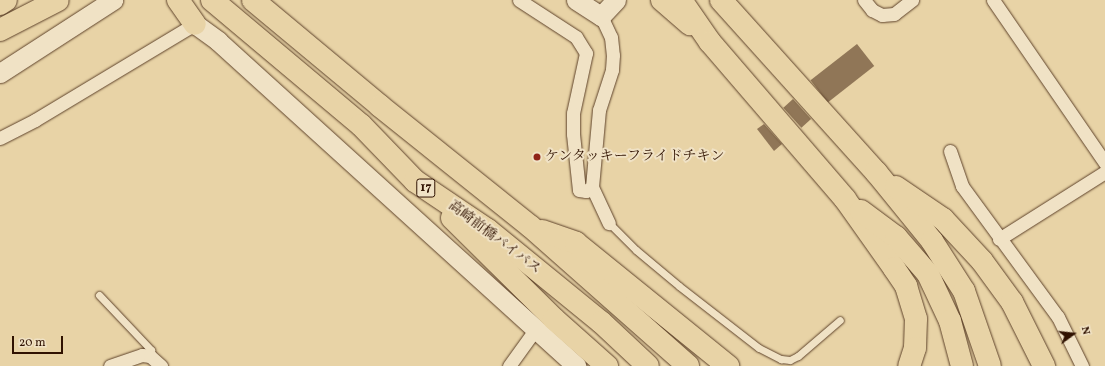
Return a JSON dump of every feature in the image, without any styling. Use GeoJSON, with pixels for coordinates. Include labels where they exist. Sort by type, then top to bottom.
{"type":"FeatureCollection","features":[{"type":"Feature","properties":{"kind":"highway"},"geometry":{"type":"LineString","coordinates":[[0,4],[6,0]]}},
{"type":"Feature","properties":{"kind":"highway"},"geometry":{"type":"LineString","coordinates":[[0,30],[58,0]]}},
{"type":"Feature","properties":{"kind":"highway"},"geometry":{"type":"LineString","coordinates":[[178,0],[195,24]]}},
{"type":"Feature","properties":{"kind":"highway","name":"高崎前橋バイパス"},"geometry":{"type":"LineString","coordinates":[[212,0],[361,125],[415,181],[488,230],[601,322],[648,366]]}},
{"type":"Feature","properties":{"kind":"highway"},"geometry":{"type":"LineString","coordinates":[[662,0],[710,42]]}},
{"type":"Feature","properties":{"kind":"highway"},"geometry":{"type":"LineString","coordinates":[[681,0],[710,42],[845,199],[894,268],[913,303],[917,334],[910,366]]}},
{"type":"Feature","properties":{"kind":"highway"},"geometry":{"type":"LineString","coordinates":[[721,0],[749,28],[876,172],[932,241],[964,291],[990,366]]}},
{"type":"Feature","properties":{"kind":"highway"},"geometry":{"type":"LineString","coordinates":[[731,0],[749,28]]}},
{"type":"Feature","properties":{"kind":"highway","name":"高崎前橋バイパス"},"geometry":{"type":"LineString","coordinates":[[259,2],[380,106],[530,226],[688,366]]}},
{"type":"Feature","properties":{"kind":"highway"},"geometry":{"type":"LineString","coordinates":[[876,172],[943,219],[982,261],[1016,308],[1044,366]]}},
{"type":"Feature","properties":{"kind":"highway"},"geometry":{"type":"LineString","coordinates":[[415,181],[554,319],[607,366]]}},
{"type":"Feature","properties":{"kind":"highway"},"geometry":{"type":"LineString","coordinates":[[845,199],[896,237],[928,274],[950,321],[962,366]]}},
{"type":"Feature","properties":{"kind":"highway"},"geometry":{"type":"LineString","coordinates":[[530,226],[576,243],[728,366]]}},
{"type":"Feature","properties":{"kind":"street"},"geometry":{"type":"LineString","coordinates":[[0,73],[113,0]]}},
{"type":"Feature","properties":{"kind":"street"},"geometry":{"type":"LineString","coordinates":[[519,0],[576,37],[586,53],[573,113],[573,134],[579,190],[586,191],[592,187]]}},
{"type":"Feature","properties":{"kind":"street"},"geometry":{"type":"LineString","coordinates":[[576,0],[601,16],[611,37],[613,55],[612,70],[599,110],[592,187],[609,223]]}},
{"type":"Feature","properties":{"kind":"street"},"geometry":{"type":"LineString","coordinates":[[601,16],[616,0]]}},
{"type":"Feature","properties":{"kind":"street"},"geometry":{"type":"LineString","coordinates":[[864,0],[872,10],[882,15],[894,14],[912,0]]}},
{"type":"Feature","properties":{"kind":"street"},"geometry":{"type":"LineString","coordinates":[[993,0],[1105,163]]}},
{"type":"Feature","properties":{"kind":"street"},"geometry":{"type":"LineString","coordinates":[[0,138],[54,109],[195,24],[224,46],[535,330],[577,366]]}},
{"type":"Feature","properties":{"kind":"street"},"geometry":{"type":"LineString","coordinates":[[950,151],[962,186],[1058,317],[1082,366]]}},
{"type":"Feature","properties":{"kind":"street"},"geometry":{"type":"LineString","coordinates":[[999,238],[1105,172]]}},
{"type":"Feature","properties":{"kind":"street"},"geometry":{"type":"LineString","coordinates":[[509,366],[535,330]]}},
{"type":"Feature","properties":{"kind":"street"},"geometry":{"type":"LineString","coordinates":[[110,366],[142,355],[150,356],[161,366]]}},
{"type":"Feature","properties":{"kind":"lane"},"geometry":{"type":"LineString","coordinates":[[609,223],[636,250],[679,286],[759,348],[781,359],[790,360],[798,356],[840,320]]}},
{"type":"Feature","properties":{"kind":"lane"},"geometry":{"type":"LineString","coordinates":[[99,295],[151,350],[150,356]]}},
{"type":"Feature","properties":{"kind":"building"},"geometry":{"type":"Polygon","coordinates":[[[857,44],[874,66],[828,102],[811,80],[857,44]]]}},
{"type":"Feature","properties":{"kind":"building"},"geometry":{"type":"Polygon","coordinates":[[[793,99],[811,119],[801,128],[783,108],[793,99]]]}},
{"type":"Feature","properties":{"kind":"building"},"geometry":{"type":"Polygon","coordinates":[[[764,124],[782,144],[774,151],[757,129],[764,124]]]}},
{"type":"Feature","properties":{"kind":"place","name":"ケンタッキーフライドチキン"},"geometry":{"type":"Point","coordinates":[537,157]}}]}
